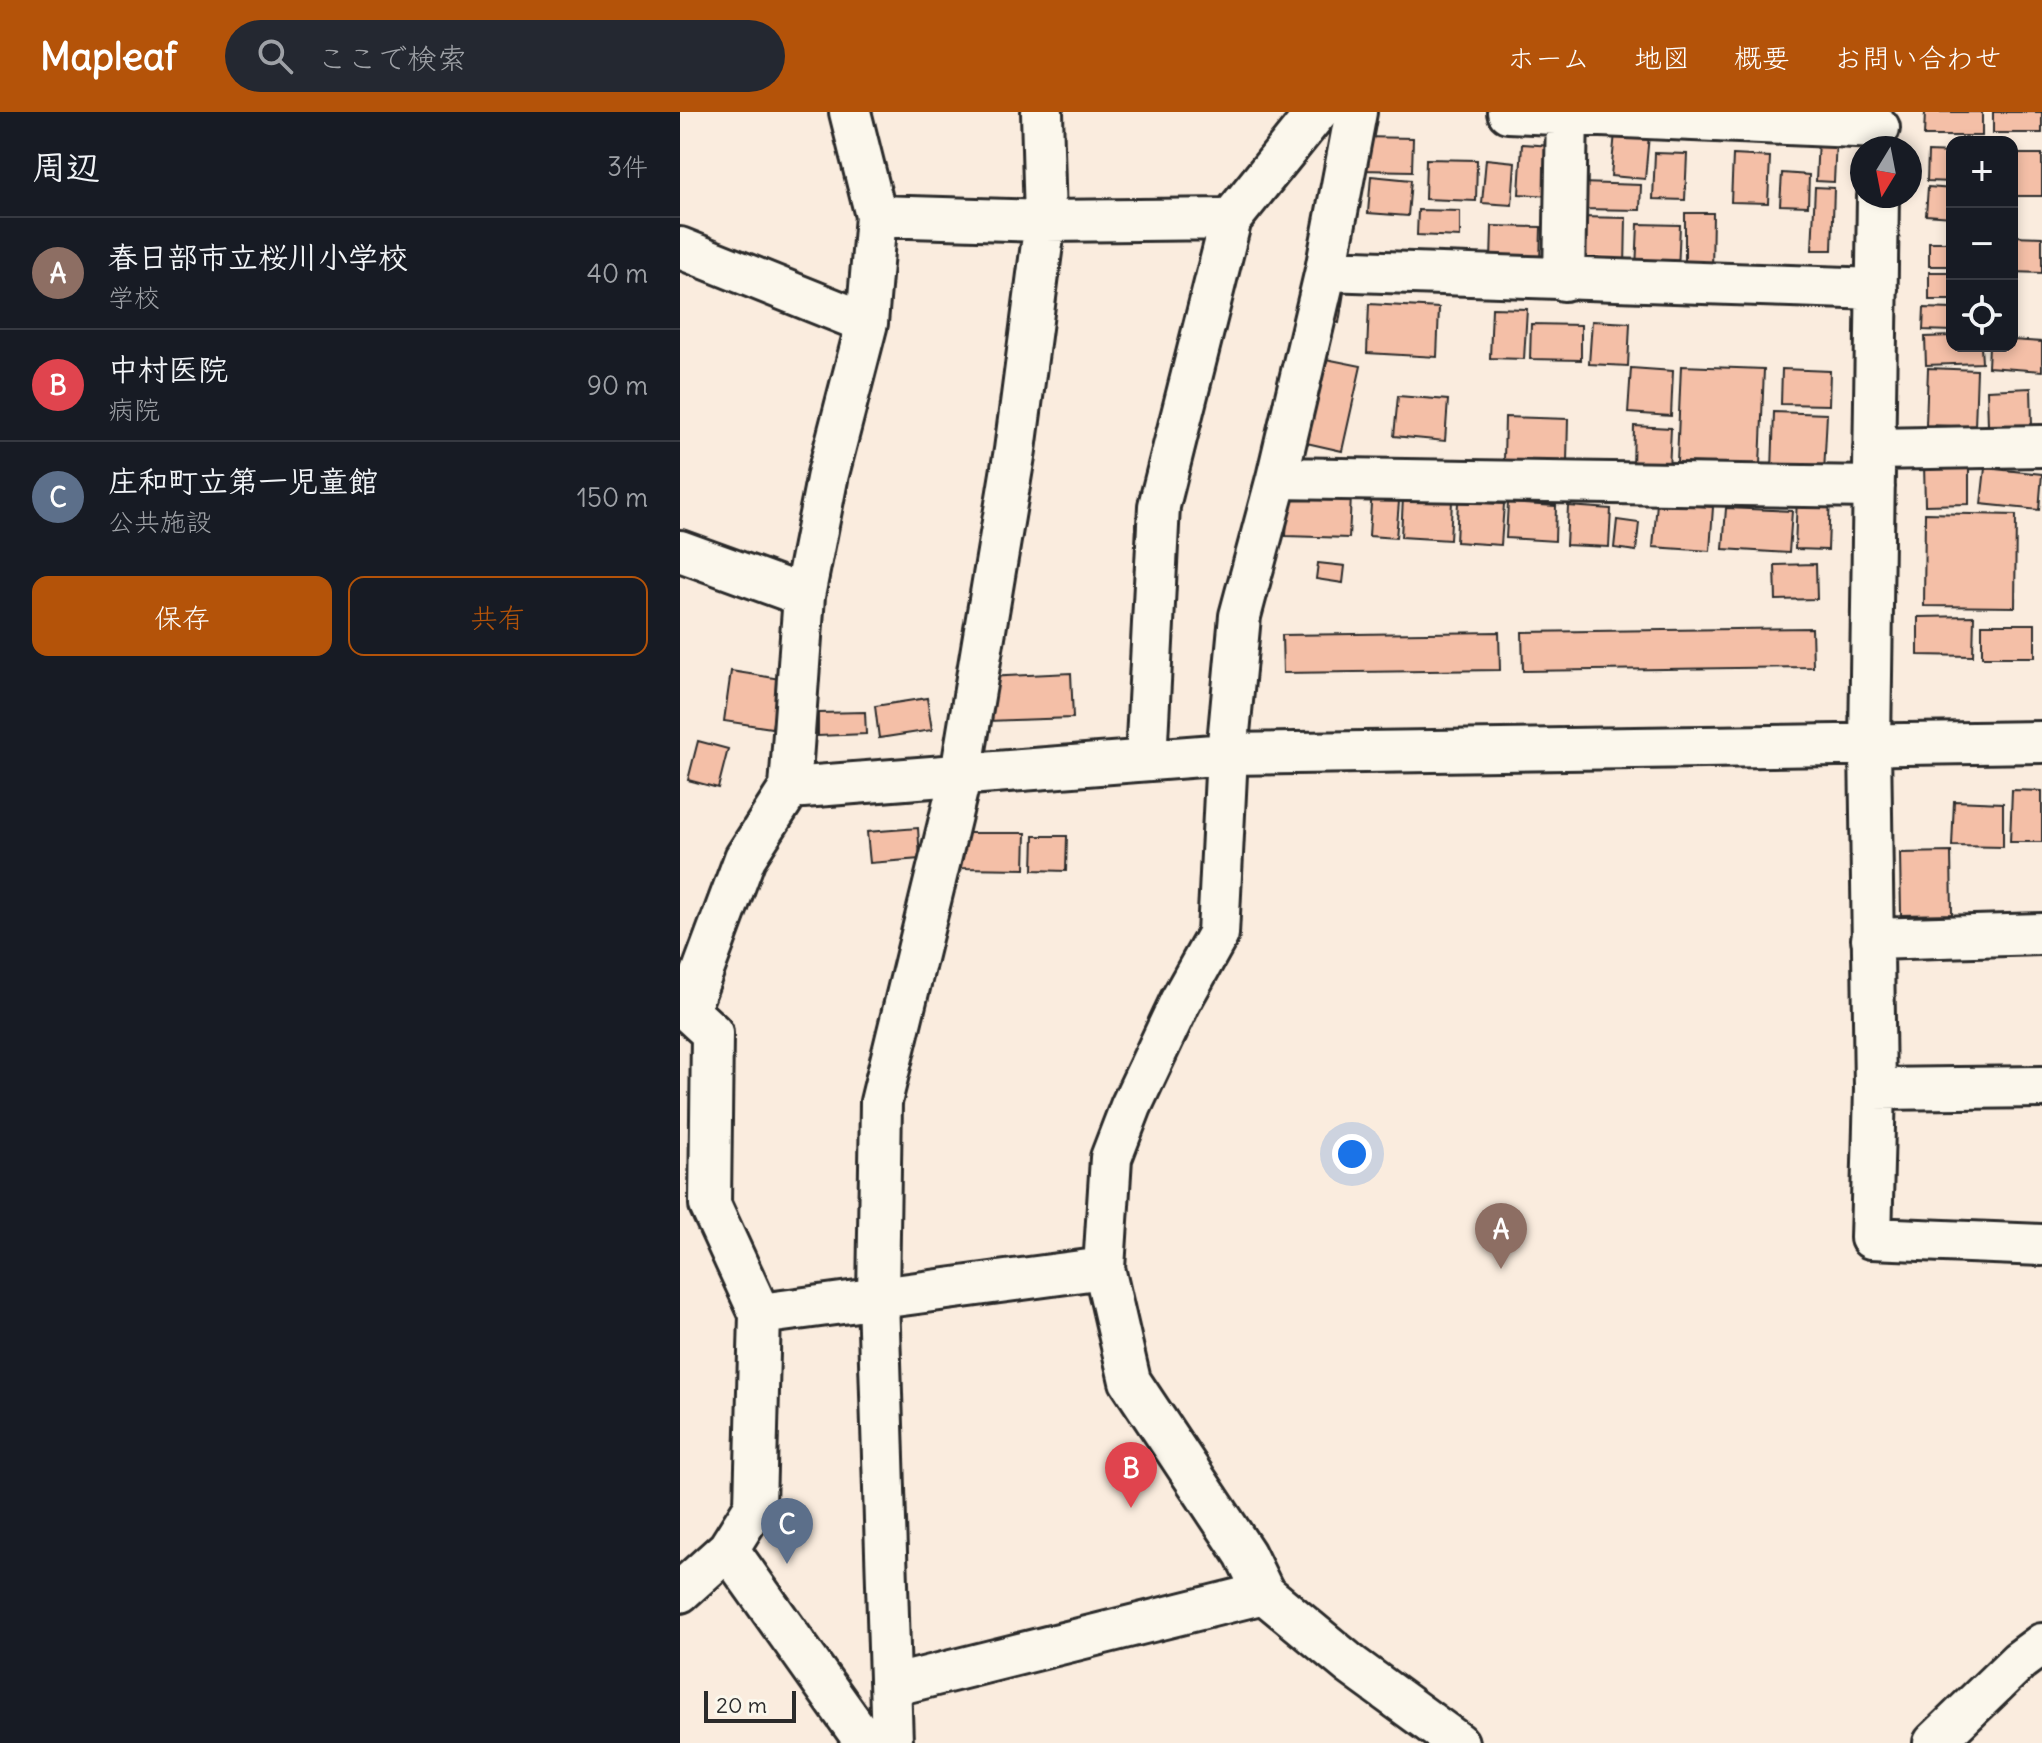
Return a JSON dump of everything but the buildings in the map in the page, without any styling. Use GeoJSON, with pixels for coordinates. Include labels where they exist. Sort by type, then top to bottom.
{"type":"FeatureCollection","features":[{"type":"Feature","properties":{"kind":"street"},"geometry":{"type":"LineString","coordinates":[[680,1592],[728,1549],[755,1506],[760,1314],[695,1205],[712,1033],[688,1011],[745,858],[790,788],[804,596],[828,474],[867,323],[876,216],[850,112]]}},
{"type":"Feature","properties":{"kind":"street"},"geometry":{"type":"LineString","coordinates":[[892,1743],[878,1298],[881,1102],[961,774],[1015,450],[1045,221],[1042,112]]}},
{"type":"Feature","properties":{"kind":"street"},"geometry":{"type":"LineString","coordinates":[[1146,760],[1159,506],[1231,219],[1317,112]]}},
{"type":"Feature","properties":{"kind":"street"},"geometry":{"type":"LineString","coordinates":[[1356,112],[1326,270],[1277,478],[1240,616],[1227,754],[1218,934],[1180,1002],[1131,1106],[1111,1158],[1104,1268],[1130,1381],[1245,1554],[1264,1593],[1351,1665],[1458,1743]]}},
{"type":"Feature","properties":{"kind":"street"},"geometry":{"type":"LineString","coordinates":[[1508,112],[1879,129]]}},
{"type":"Feature","properties":{"kind":"street"},"geometry":{"type":"LineString","coordinates":[[1564,280],[1567,113]]}},
{"type":"Feature","properties":{"kind":"street"},"geometry":{"type":"LineString","coordinates":[[1878,208],[1870,744],[1875,1089],[1871,1238],[2042,1245]]}},
{"type":"Feature","properties":{"kind":"street"},"geometry":{"type":"LineString","coordinates":[[876,216],[1045,221],[1231,219]]}},
{"type":"Feature","properties":{"kind":"street"},"geometry":{"type":"LineString","coordinates":[[680,248],[867,323]]}},
{"type":"Feature","properties":{"kind":"street"},"geometry":{"type":"LineString","coordinates":[[1326,270],[1877,289]]}},
{"type":"Feature","properties":{"kind":"street"},"geometry":{"type":"LineString","coordinates":[[1277,478],[1874,468],[2042,446]]}},
{"type":"Feature","properties":{"kind":"street"},"geometry":{"type":"LineString","coordinates":[[680,551],[804,596]]}},
{"type":"Feature","properties":{"kind":"street"},"geometry":{"type":"LineString","coordinates":[[790,788],[1227,754],[2042,742]]}},
{"type":"Feature","properties":{"kind":"street"},"geometry":{"type":"LineString","coordinates":[[1872,939],[2042,934]]}},
{"type":"Feature","properties":{"kind":"street"},"geometry":{"type":"LineString","coordinates":[[1875,1089],[2042,1087]]}},
{"type":"Feature","properties":{"kind":"street"},"geometry":{"type":"LineString","coordinates":[[760,1314],[1104,1268]]}},
{"type":"Feature","properties":{"kind":"street"},"geometry":{"type":"LineString","coordinates":[[728,1549],[866,1743]]}},
{"type":"Feature","properties":{"kind":"street"},"geometry":{"type":"LineString","coordinates":[[891,1686],[1264,1593]]}},
{"type":"Feature","properties":{"kind":"street"},"geometry":{"type":"LineString","coordinates":[[1934,1743],[2032,1663]]}},
{"type":"Feature","properties":{"kind":"place","name":"春日部市立桜川小学校"},"geometry":{"type":"Point","coordinates":[1501,1269]}},
{"type":"Feature","properties":{"kind":"place","name":"中村医院"},"geometry":{"type":"Point","coordinates":[1131,1508]}},
{"type":"Feature","properties":{"kind":"place","name":"庄和町立第一児童館"},"geometry":{"type":"Point","coordinates":[787,1564]}}]}
